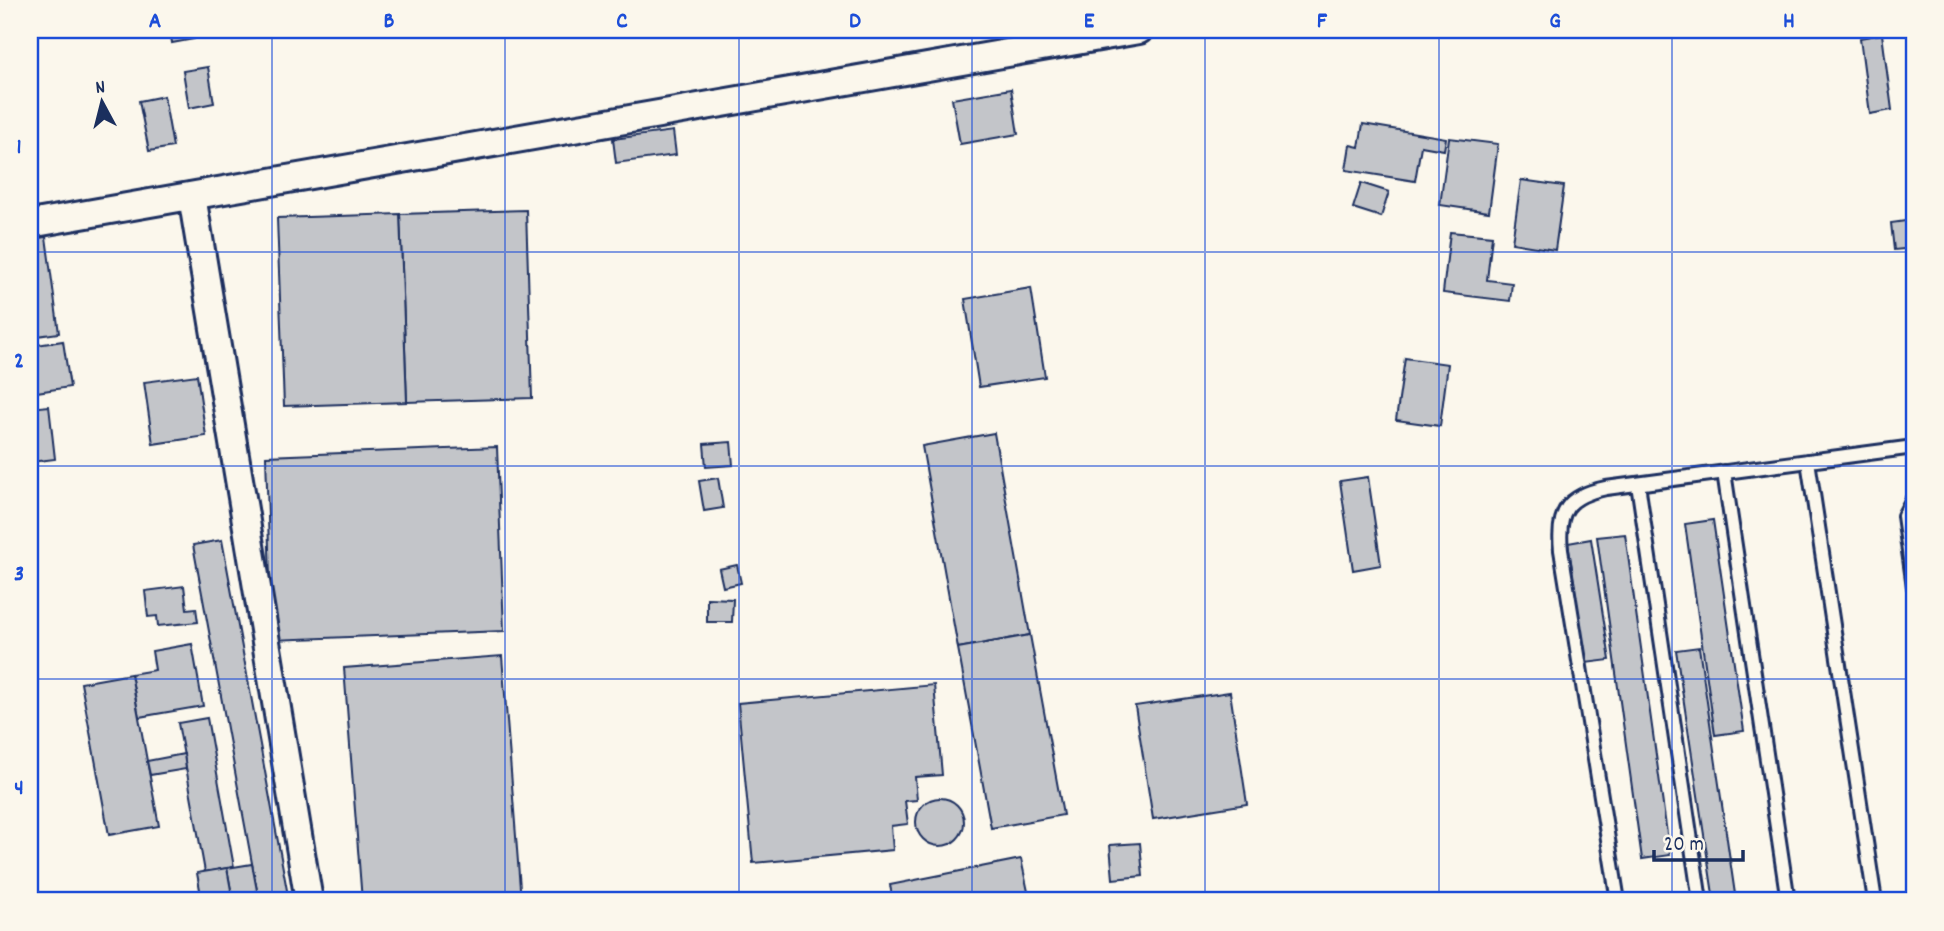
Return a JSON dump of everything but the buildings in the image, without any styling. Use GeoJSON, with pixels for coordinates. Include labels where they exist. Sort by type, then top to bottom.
{"type":"FeatureCollection","features":[{"type":"Feature","properties":{"kind":"street"},"geometry":{"type":"LineString","coordinates":[[30,224],[1139,30]]}},
{"type":"Feature","properties":{"kind":"street"},"geometry":{"type":"LineString","coordinates":[[192,196],[309,901]]}},
{"type":"Feature","properties":{"kind":"lane"},"geometry":{"type":"LineString","coordinates":[[1618,901],[1559,529],[1567,506],[1586,492],[1914,447]]}},
{"type":"Feature","properties":{"kind":"lane"},"geometry":{"type":"LineString","coordinates":[[1808,461],[1875,901]]}},
{"type":"Feature","properties":{"kind":"lane"},"geometry":{"type":"LineString","coordinates":[[1724,472],[1788,901]]}},
{"type":"Feature","properties":{"kind":"lane"},"geometry":{"type":"LineString","coordinates":[[1638,484],[1700,901]]}},
{"type":"Feature","properties":{"kind":"lane"},"geometry":{"type":"LineString","coordinates":[[1914,497],[1904,516],[1914,587]]}}]}
